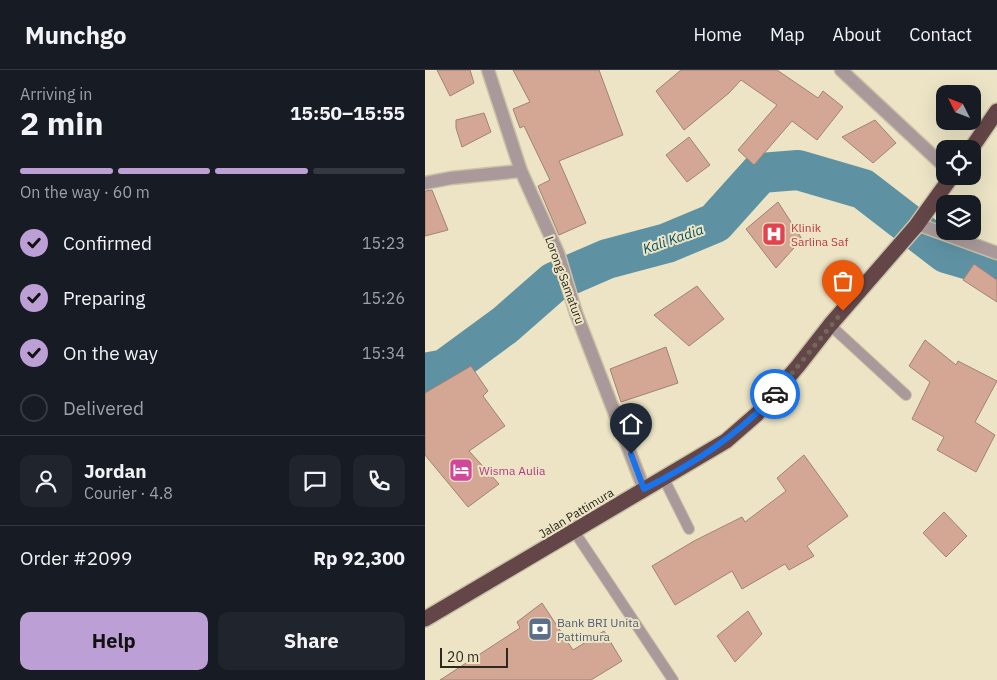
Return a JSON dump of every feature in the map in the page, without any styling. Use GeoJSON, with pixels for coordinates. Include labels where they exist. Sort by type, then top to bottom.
{"type":"FeatureCollection","features":[{"type":"Feature","properties":{"kind":"highway"},"geometry":{"type":"LineString","coordinates":[[977,140],[997,111]]}},
{"type":"Feature","properties":{"kind":"highway","name":"Jalan Pattimura"},"geometry":{"type":"LineString","coordinates":[[425,619],[664,479],[726,440],[757,414],[905,238],[946,185]]}},
{"type":"Feature","properties":{"kind":"street","name":"Lorong Samaturu"},"geometry":{"type":"LineString","coordinates":[[488,70],[521,172],[558,253],[576,313],[644,489]]}},
{"type":"Feature","properties":{"kind":"street"},"geometry":{"type":"LineString","coordinates":[[841,70],[936,159]]}},
{"type":"Feature","properties":{"kind":"street"},"geometry":{"type":"LineString","coordinates":[[425,183],[451,178],[521,172]]}},
{"type":"Feature","properties":{"kind":"street"},"geometry":{"type":"LineString","coordinates":[[919,221],[997,252]]}},
{"type":"Feature","properties":{"kind":"lane"},"geometry":{"type":"LineString","coordinates":[[830,325],[906,395]]}},
{"type":"Feature","properties":{"kind":"lane"},"geometry":{"type":"LineString","coordinates":[[664,479],[689,528]]}},
{"type":"Feature","properties":{"kind":"lane"},"geometry":{"type":"LineString","coordinates":[[574,531],[673,680]]}},
{"type":"Feature","properties":{"kind":"building"},"geometry":{"type":"Polygon","coordinates":[[[437,70],[470,70],[474,83],[450,96],[437,70]]]}},
{"type":"Feature","properties":{"kind":"building"},"geometry":{"type":"Polygon","coordinates":[[[513,70],[599,70],[623,135],[559,161],[586,223],[559,235],[538,186],[550,180],[524,126],[520,128],[513,109],[530,102],[513,70]]]}},
{"type":"Feature","properties":{"kind":"building"},"geometry":{"type":"Polygon","coordinates":[[[681,70],[777,70],[818,98],[823,91],[843,107],[817,140],[792,121],[754,165],[738,150],[777,105],[741,80],[729,93],[684,130],[656,91],[681,70]]]}},
{"type":"Feature","properties":{"kind":"building"},"geometry":{"type":"Polygon","coordinates":[[[484,113],[491,132],[462,147],[456,128],[456,120],[484,113]]]}},
{"type":"Feature","properties":{"kind":"building"},"geometry":{"type":"Polygon","coordinates":[[[875,120],[896,143],[873,163],[842,137],[875,120]]]}},
{"type":"Feature","properties":{"kind":"building"},"geometry":{"type":"Polygon","coordinates":[[[689,137],[710,165],[687,182],[666,155],[689,137]]]}},
{"type":"Feature","properties":{"kind":"building"},"geometry":{"type":"Polygon","coordinates":[[[432,190],[448,230],[425,236],[425,191],[432,190]]]}},
{"type":"Feature","properties":{"kind":"building","name":"Klinik Sarlina Saf"},"geometry":{"type":"Polygon","coordinates":[[[778,202],[802,239],[776,268],[746,229],[778,202]]]}},
{"type":"Feature","properties":{"kind":"building"},"geometry":{"type":"Polygon","coordinates":[[[974,264],[997,280],[997,302],[963,280],[974,264]]]}},
{"type":"Feature","properties":{"kind":"building"},"geometry":{"type":"Polygon","coordinates":[[[697,286],[724,319],[689,346],[654,315],[697,286]]]}},
{"type":"Feature","properties":{"kind":"building"},"geometry":{"type":"Polygon","coordinates":[[[925,340],[956,365],[958,361],[997,381],[975,422],[995,435],[976,472],[937,450],[944,437],[912,419],[930,382],[909,366],[925,340]]]}},
{"type":"Feature","properties":{"kind":"building"},"geometry":{"type":"Polygon","coordinates":[[[666,347],[678,383],[621,402],[610,369],[666,347]]]}},
{"type":"Feature","properties":{"kind":"building"},"geometry":{"type":"Polygon","coordinates":[[[471,366],[488,391],[483,396],[505,426],[469,451],[499,484],[468,507],[425,455],[425,393],[471,366]]]}},
{"type":"Feature","properties":{"kind":"building"},"geometry":{"type":"Polygon","coordinates":[[[804,455],[848,516],[807,546],[814,556],[789,570],[785,564],[742,589],[732,571],[675,605],[652,566],[694,541],[742,517],[745,522],[786,491],[777,478],[804,455]]]}},
{"type":"Feature","properties":{"kind":"building"},"geometry":{"type":"Polygon","coordinates":[[[944,512],[967,536],[946,557],[923,533],[944,512]]]}},
{"type":"Feature","properties":{"kind":"building"},"geometry":{"type":"Polygon","coordinates":[[[542,603],[573,650],[604,631],[622,661],[591,680],[440,680],[520,628],[517,622],[542,603]]]}},
{"type":"Feature","properties":{"kind":"building"},"geometry":{"type":"Polygon","coordinates":[[[748,611],[762,634],[735,662],[717,636],[748,611]]]}},
{"type":"Feature","properties":{"kind":"waterway","name":"Kali Kadia"},"geometry":{"type":"LineString","coordinates":[[425,373],[445,369],[505,325],[554,282],[607,259],[667,243],[715,223],[760,173],[798,170],[863,189],[946,253],[997,268]]}},
{"type":"Feature","properties":{"kind":"way so far"},"geometry":{"type":"LineString","coordinates":[[775,394],[843,311]]}},
{"type":"Feature","properties":{"kind":"place","name":"Klinik Sarlina Saf"},"geometry":{"type":"Point","coordinates":[774,234]}},
{"type":"Feature","properties":{"kind":"place","name":"Wisma Aulia"},"geometry":{"type":"Point","coordinates":[461,470]}},
{"type":"Feature","properties":{"kind":"place","name":"Bank BRI Unita Pattimura"},"geometry":{"type":"Point","coordinates":[540,629]}},
{"type":"Feature","properties":{"kind":"route"},"geometry":{"type":"LineString","coordinates":[[631,454],[644,489],[664,479],[726,440],[757,414],[775,394]]}}]}
